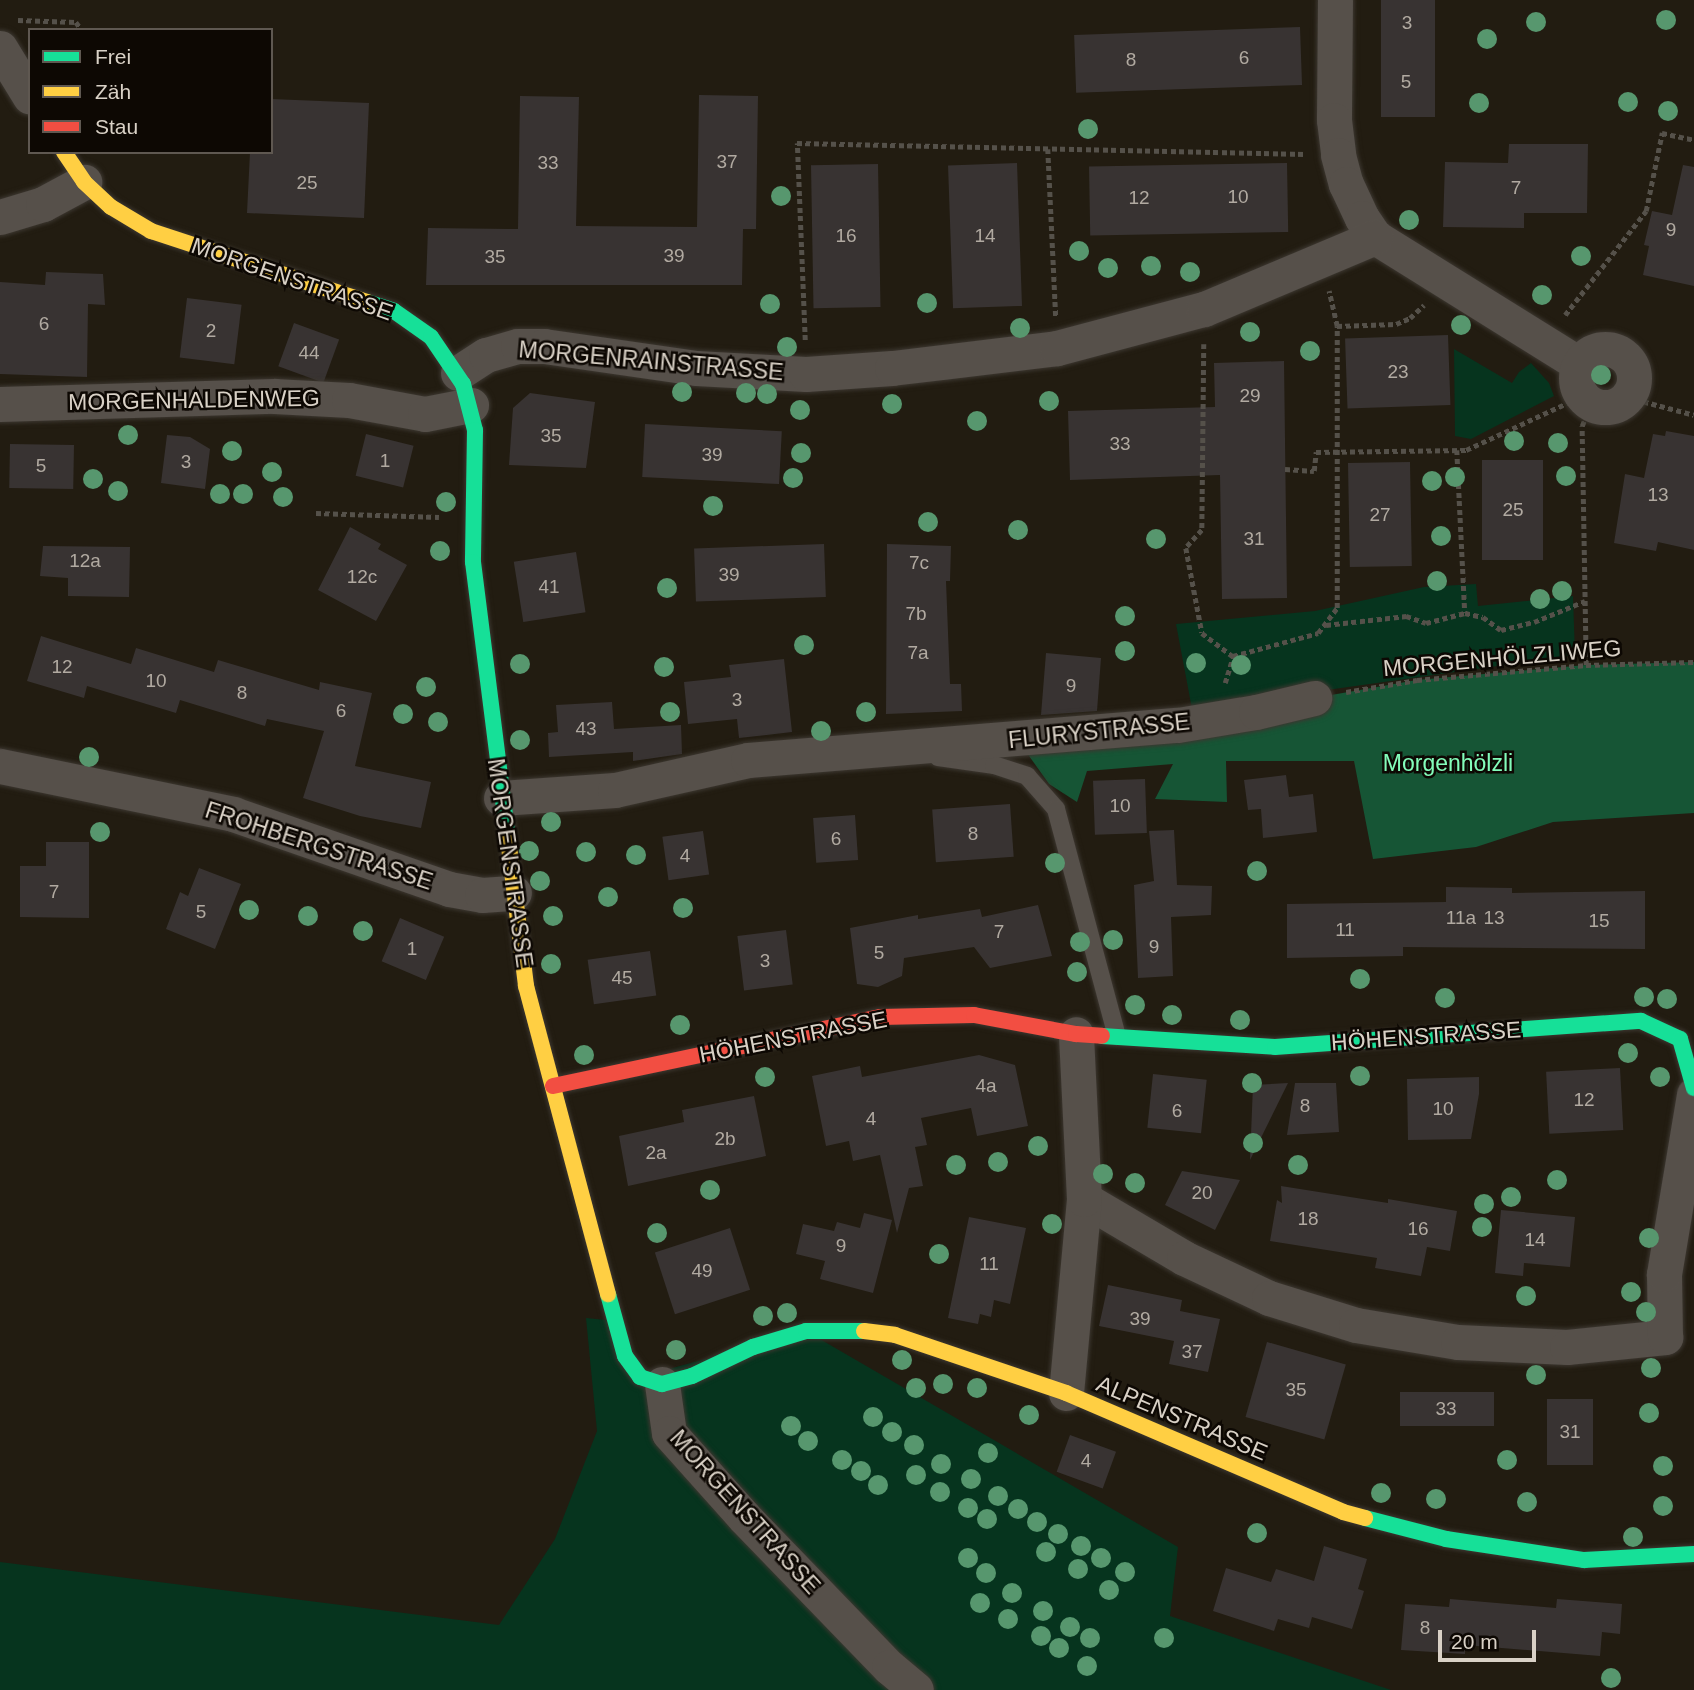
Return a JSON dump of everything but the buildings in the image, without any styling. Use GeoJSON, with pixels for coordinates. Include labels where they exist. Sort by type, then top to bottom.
{"type":"FeatureCollection","features":[{"type":"Feature","properties":{"kind":"street"},"geometry":{"type":"LineString","coordinates":[[1335,0],[1334,120],[1338,155],[1346,184],[1376,237],[1543,342],[1584,388],[1614,406],[1627,397],[1634,381],[1633,369],[1620,353],[1608,348],[1596,350],[1584,388]]}},
{"type":"Feature","properties":{"kind":"street"},"geometry":{"type":"LineString","coordinates":[[5,34],[28,92]]}},
{"type":"Feature","properties":{"kind":"street","name":"MORGENSTRASSE"},"geometry":{"type":"LineString","coordinates":[[65,154],[84,182],[111,207],[151,231],[394,311],[431,337],[464,389],[475,430],[472,562],[526,986],[625,1356],[640,1377],[662,1384],[669,1433],[744,1517],[889,1667],[916,1690]]}},
{"type":"Feature","properties":{"kind":"street"},"geometry":{"type":"LineString","coordinates":[[0,217],[43,204],[84,182]]}},
{"type":"Feature","properties":{"kind":"street","name":"MORGENRAINSTRASSE"},"geometry":{"type":"LineString","coordinates":[[464,389],[502,348],[531,346],[696,368],[806,374],[917,366],[1057,348],[1204,309],[1376,237]]}},
{"type":"Feature","properties":{"kind":"street","name":"MORGENHALDENWEG"},"geometry":{"type":"LineString","coordinates":[[0,404],[274,396],[349,400],[425,414],[464,389]]}},
{"type":"Feature","properties":{"kind":"street","name":"FLURYSTRASSE"},"geometry":{"type":"LineString","coordinates":[[501,799],[615,790],[748,760],[1178,725],[1255,712],[1314,698]]}},
{"type":"Feature","properties":{"kind":"street","name":"FROHBERGSTRASSE"},"geometry":{"type":"LineString","coordinates":[[0,766],[233,814],[285,829],[449,889],[482,895],[514,894]]}},
{"type":"Feature","properties":{"kind":"street","name":"HÖHENSTRASSE"},"geometry":{"type":"LineString","coordinates":[[553,1086],[880,1017],[974,1015],[1076,1034],[1275,1047],[1641,1021],[1679,1039],[1694,1088]]}},
{"type":"Feature","properties":{"kind":"street"},"geometry":{"type":"LineString","coordinates":[[1066,1393],[1084,1199],[1076,1034]]}},
{"type":"Feature","properties":{"kind":"street"},"geometry":{"type":"LineString","coordinates":[[1084,1199],[1184,1258],[1269,1298],[1356,1325],[1458,1342],[1567,1347],[1665,1336],[1664,1274],[1694,1094]]}},
{"type":"Feature","properties":{"kind":"street","name":"ALPENSTRASSE"},"geometry":{"type":"LineString","coordinates":[[662,1384],[692,1376],[753,1347],[806,1331],[847,1329],[895,1335],[1066,1393],[1343,1512],[1446,1539],[1584,1560],[1694,1554]]}},
{"type":"Feature","properties":{"kind":"lane","name":"FLURYSTRASSE"},"geometry":{"type":"LineString","coordinates":[[883,750],[994,765],[1027,776],[1056,809],[1117,1036]]}},
{"type":"Feature","properties":{"kind":"path"},"geometry":{"type":"LineString","coordinates":[[40,28],[76,22],[80,28]]}},
{"type":"Feature","properties":{"kind":"path"},"geometry":{"type":"LineString","coordinates":[[5,34],[28,30]]}},
{"type":"Feature","properties":{"kind":"path"},"geometry":{"type":"LineString","coordinates":[[1543,342],[1646,211],[1662,133],[1694,140]]}},
{"type":"Feature","properties":{"kind":"path"},"geometry":{"type":"LineString","coordinates":[[806,374],[797,144],[1338,155]]}},
{"type":"Feature","properties":{"kind":"path"},"geometry":{"type":"LineString","coordinates":[[1048,149],[1057,348]]}},
{"type":"Feature","properties":{"kind":"path"},"geometry":{"type":"LineString","coordinates":[[1233,656],[1318,633],[1337,608],[1337,326],[1322,259]]}},
{"type":"Feature","properties":{"kind":"path"},"geometry":{"type":"LineString","coordinates":[[1337,326],[1396,324],[1410,318],[1448,282]]}},
{"type":"Feature","properties":{"kind":"path"},"geometry":{"type":"LineString","coordinates":[[1204,309],[1202,530],[1186,548],[1202,633],[1233,656]]}},
{"type":"Feature","properties":{"kind":"path"},"geometry":{"type":"LineString","coordinates":[[1286,470],[1314,471],[1316,452],[1466,450],[1584,388]]}},
{"type":"Feature","properties":{"kind":"path"},"geometry":{"type":"LineString","coordinates":[[1584,388],[1582,426],[1587,666]]}},
{"type":"Feature","properties":{"kind":"path"},"geometry":{"type":"LineString","coordinates":[[1627,397],[1694,415]]}},
{"type":"Feature","properties":{"kind":"path"},"geometry":{"type":"LineString","coordinates":[[1457,450],[1465,613]]}},
{"type":"Feature","properties":{"kind":"path"},"geometry":{"type":"LineString","coordinates":[[316,513],[425,516]]}},
{"type":"Feature","properties":{"kind":"path"},"geometry":{"type":"LineString","coordinates":[[1324,626],[1359,619],[1406,616],[1426,623],[1465,613],[1483,617],[1501,630],[1534,622],[1585,601]]}},
{"type":"Feature","properties":{"kind":"path"},"geometry":{"type":"LineString","coordinates":[[1233,656],[1224,682],[1252,702],[1255,712]]}},
{"type":"Feature","properties":{"kind":"path","name":"MORGENHÖLZLIWEG"},"geometry":{"type":"LineString","coordinates":[[1314,698],[1417,680],[1587,666],[1694,662]]}},
{"type":"Feature","properties":{"kind":"green space"},"geometry":{"type":"Polygon","coordinates":[[[1454,349],[1512,383],[1519,372],[1531,363],[1549,383],[1554,396],[1471,439],[1455,436],[1454,349]]]}},
{"type":"Feature","properties":{"kind":"green space"},"geometry":{"type":"Polygon","coordinates":[[[1476,584],[1478,606],[1573,596],[1575,655],[1192,709],[1176,624],[1315,611],[1424,587],[1476,584]]]}},
{"type":"Feature","properties":{"kind":"green space","name":"Morgenhölzli"},"geometry":{"type":"Polygon","coordinates":[[[1694,662],[1694,813],[1553,822],[1476,847],[1373,859],[1354,761],[1226,761],[1227,802],[1155,799],[1173,764],[1087,771],[1077,802],[1049,784],[1017,739],[1314,698],[1417,680],[1586,665],[1694,662]]]}},
{"type":"Feature","properties":{"kind":"green space"},"geometry":{"type":"Polygon","coordinates":[[[586,1318],[616,1321],[640,1377],[806,1331],[1178,1547],[1170,1616],[1391,1690],[0,1690],[0,1562],[499,1625],[555,1539],[597,1431],[586,1318]]]}},
{"type":"Feature","properties":{"kind":"traffic: fast"},"geometry":{"type":"LineString","coordinates":[[367,302],[394,311],[431,337],[463,384],[475,430],[473,562],[508,839]]}},
{"type":"Feature","properties":{"kind":"traffic: fast"},"geometry":{"type":"LineString","coordinates":[[1102,1036],[1275,1047],[1641,1021],[1680,1039],[1694,1088]]}},
{"type":"Feature","properties":{"kind":"traffic: fast"},"geometry":{"type":"LineString","coordinates":[[608,1294],[625,1356],[640,1377],[662,1384],[692,1376],[753,1347],[806,1331],[864,1331]]}},
{"type":"Feature","properties":{"kind":"traffic: fast"},"geometry":{"type":"LineString","coordinates":[[1365,1518],[1446,1539],[1584,1560],[1694,1554]]}},
{"type":"Feature","properties":{"kind":"traffic: slow"},"geometry":{"type":"LineString","coordinates":[[65,154],[84,182],[111,207],[151,231],[367,302]]}},
{"type":"Feature","properties":{"kind":"traffic: slow"},"geometry":{"type":"LineString","coordinates":[[508,839],[526,986],[608,1294]]}},
{"type":"Feature","properties":{"kind":"traffic: slow"},"geometry":{"type":"LineString","coordinates":[[864,1331],[895,1335],[1066,1393],[1343,1512],[1365,1518]]}},
{"type":"Feature","properties":{"kind":"traffic: jam"},"geometry":{"type":"LineString","coordinates":[[553,1086],[880,1017],[974,1015],[1076,1034],[1102,1036]]}}]}
